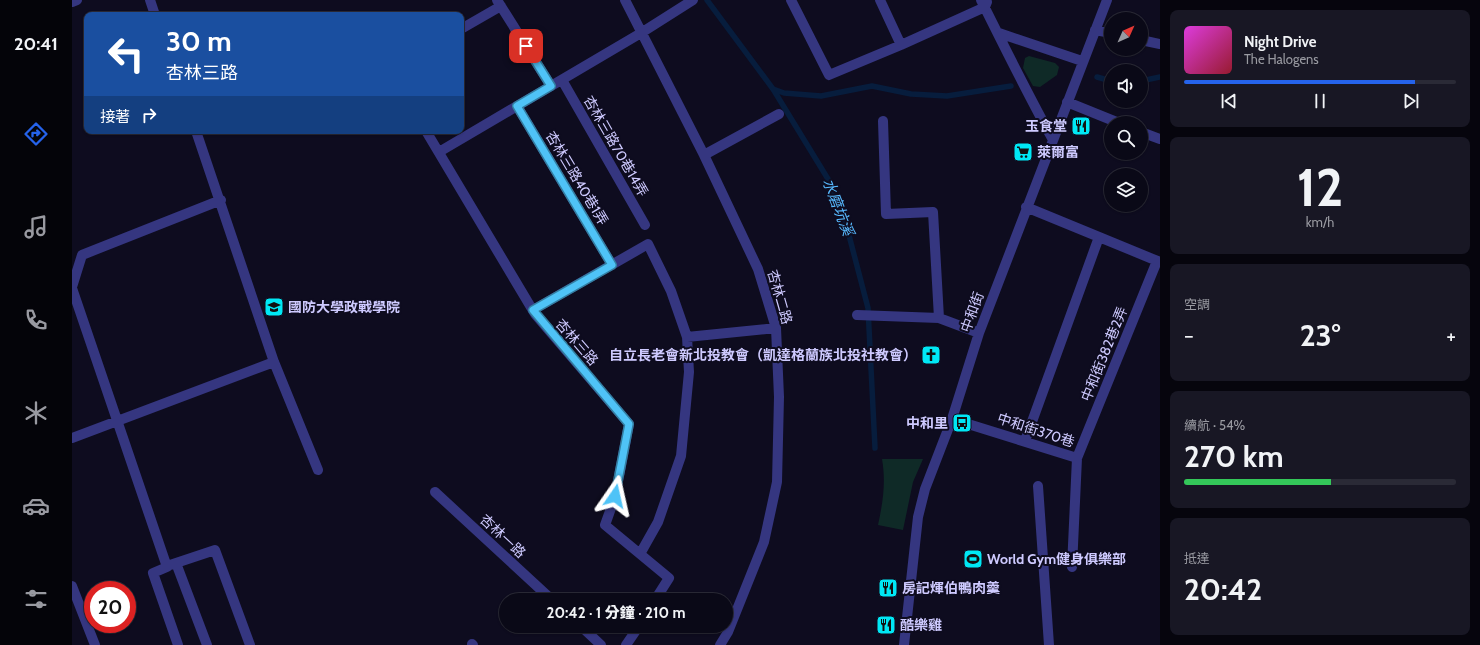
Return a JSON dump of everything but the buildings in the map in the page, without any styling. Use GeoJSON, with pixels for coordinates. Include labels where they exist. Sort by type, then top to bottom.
{"type":"FeatureCollection","features":[{"type":"Feature","properties":{"kind":"street"},"geometry":{"type":"LineString","coordinates":[[72,2],[77,0]]}},
{"type":"Feature","properties":{"kind":"street"},"geometry":{"type":"LineString","coordinates":[[150,0],[155,12]]}},
{"type":"Feature","properties":{"kind":"street","name":"杏林二路"},"geometry":{"type":"LineString","coordinates":[[625,0],[704,155],[758,269],[776,328],[779,397],[777,482],[764,542],[728,632],[720,645]]}},
{"type":"Feature","properties":{"kind":"street"},"geometry":{"type":"LineString","coordinates":[[439,152],[641,33],[693,0]]}},
{"type":"Feature","properties":{"kind":"street"},"geometry":{"type":"LineString","coordinates":[[791,0],[829,75],[901,45],[984,2],[1023,86],[1052,138]]}},
{"type":"Feature","properties":{"kind":"street"},"geometry":{"type":"LineString","coordinates":[[880,0],[901,45]]}},
{"type":"Feature","properties":{"kind":"street","name":"中和街"},"geometry":{"type":"LineString","coordinates":[[904,645],[918,517],[925,489],[952,419],[979,333],[1052,138],[1107,0]]}},
{"type":"Feature","properties":{"kind":"street"},"geometry":{"type":"LineString","coordinates":[[464,27],[499,3],[551,86]]}},
{"type":"Feature","properties":{"kind":"street"},"geometry":{"type":"LineString","coordinates":[[1095,30],[1104,32]]}},
{"type":"Feature","properties":{"kind":"street"},"geometry":{"type":"LineString","coordinates":[[999,33],[1082,61]]}},
{"type":"Feature","properties":{"kind":"street"},"geometry":{"type":"LineString","coordinates":[[1148,41],[1160,44]]}},
{"type":"Feature","properties":{"kind":"street","name":"杏林三路70巷14弄"},"geometry":{"type":"LineString","coordinates":[[562,80],[645,225]]}},
{"type":"Feature","properties":{"kind":"street"},"geometry":{"type":"LineString","coordinates":[[1067,102],[1104,117]]}},
{"type":"Feature","properties":{"kind":"street","name":"杏林三路40巷1弄"},"geometry":{"type":"LineString","coordinates":[[517,106],[612,265]]}},
{"type":"Feature","properties":{"kind":"street"},"geometry":{"type":"LineString","coordinates":[[704,155],[779,114]]}},
{"type":"Feature","properties":{"kind":"street"},"geometry":{"type":"LineString","coordinates":[[883,121],[886,214],[933,212],[939,318]]}},
{"type":"Feature","properties":{"kind":"street"},"geometry":{"type":"LineString","coordinates":[[197,134],[221,200],[274,362],[318,470]]}},
{"type":"Feature","properties":{"kind":"street","name":"杏林三路"},"geometry":{"type":"LineString","coordinates":[[428,134],[533,310],[629,424],[615,496],[606,525],[669,578],[659,593]]}},
{"type":"Feature","properties":{"kind":"street"},"geometry":{"type":"LineString","coordinates":[[1148,135],[1160,139]]}},
{"type":"Feature","properties":{"kind":"street"},"geometry":{"type":"LineString","coordinates":[[208,645],[171,565],[118,421],[72,287],[82,255],[221,200]]}},
{"type":"Feature","properties":{"kind":"street"},"geometry":{"type":"LineString","coordinates":[[1026,207],[1159,262]]}},
{"type":"Feature","properties":{"kind":"street"},"geometry":{"type":"LineString","coordinates":[[1025,441],[1099,237]]}},
{"type":"Feature","properties":{"kind":"street"},"geometry":{"type":"LineString","coordinates":[[533,310],[648,244],[671,291],[687,337],[689,372],[681,456],[658,522],[640,554]]}},
{"type":"Feature","properties":{"kind":"street","name":"中和街382巷2弄"},"geometry":{"type":"LineString","coordinates":[[1077,458],[1159,262]]}},
{"type":"Feature","properties":{"kind":"street"},"geometry":{"type":"LineString","coordinates":[[858,315],[939,318],[979,333]]}},
{"type":"Feature","properties":{"kind":"street"},"geometry":{"type":"LineString","coordinates":[[687,337],[776,328]]}},
{"type":"Feature","properties":{"kind":"street"},"geometry":{"type":"LineString","coordinates":[[72,438],[274,362]]}},
{"type":"Feature","properties":{"kind":"street","name":"中和街370巷"},"geometry":{"type":"LineString","coordinates":[[952,419],[1077,458],[1072,567]]}},
{"type":"Feature","properties":{"kind":"street"},"geometry":{"type":"LineString","coordinates":[[1038,486],[1048,645]]}},
{"type":"Feature","properties":{"kind":"street","name":"杏林一路"},"geometry":{"type":"LineString","coordinates":[[435,492],[544,593]]}},
{"type":"Feature","properties":{"kind":"street"},"geometry":{"type":"LineString","coordinates":[[178,645],[153,573],[171,565],[215,550],[250,645]]}},
{"type":"Feature","properties":{"kind":"street"},"geometry":{"type":"LineString","coordinates":[[72,586],[95,645]]}},
{"type":"Feature","properties":{"kind":"street"},"geometry":{"type":"LineString","coordinates":[[588,633],[601,645]]}},
{"type":"Feature","properties":{"kind":"street"},"geometry":{"type":"LineString","coordinates":[[626,645],[634,633]]}},
{"type":"Feature","properties":{"kind":"green space"},"geometry":{"type":"Polygon","coordinates":[[[1029,56],[1055,63],[1059,67],[1057,75],[1040,87],[1033,86],[1023,68],[1025,58],[1029,56]]]}},
{"type":"Feature","properties":{"kind":"green space"},"geometry":{"type":"Polygon","coordinates":[[[882,459],[923,459],[913,482],[903,530],[878,525],[884,476],[882,459]]]}},
{"type":"Feature","properties":{"kind":"waterway","name":"水磨坑溪"},"geometry":{"type":"LineString","coordinates":[[707,0],[773,89],[828,179],[845,220],[868,308],[875,448]]}},
{"type":"Feature","properties":{"kind":"waterway"},"geometry":{"type":"LineString","coordinates":[[1097,77],[1104,79]]}},
{"type":"Feature","properties":{"kind":"waterway"},"geometry":{"type":"LineString","coordinates":[[1148,80],[1160,77]]}},
{"type":"Feature","properties":{"kind":"waterway"},"geometry":{"type":"LineString","coordinates":[[773,89],[784,93],[821,96],[872,86],[911,94],[947,96],[1011,86]]}},
{"type":"Feature","properties":{"kind":"place","name":"玉食堂"},"geometry":{"type":"Point","coordinates":[1081,126]}},
{"type":"Feature","properties":{"kind":"place","name":"萊爾富"},"geometry":{"type":"Point","coordinates":[1023,152]}},
{"type":"Feature","properties":{"kind":"place","name":"國防大學政戰學院"},"geometry":{"type":"Point","coordinates":[274,307]}},
{"type":"Feature","properties":{"kind":"place","name":"自立長老會新北投教會（凱達格蘭族北投社教會）"},"geometry":{"type":"Point","coordinates":[931,355]}},
{"type":"Feature","properties":{"kind":"place","name":"中和里"},"geometry":{"type":"Point","coordinates":[962,423]}},
{"type":"Feature","properties":{"kind":"place","name":"World Gym健身俱樂部"},"geometry":{"type":"Point","coordinates":[973,559]}},
{"type":"Feature","properties":{"kind":"place","name":"房記煇伯鴨肉羹"},"geometry":{"type":"Point","coordinates":[888,588]}},
{"type":"Feature","properties":{"kind":"place","name":"酷樂雞"},"geometry":{"type":"Point","coordinates":[886,625]}},
{"type":"Feature","properties":{"kind":"route"},"geometry":{"type":"LineString","coordinates":[[526,46],[551,86],[517,106],[612,265],[533,310],[629,424],[615,496]]}}]}
